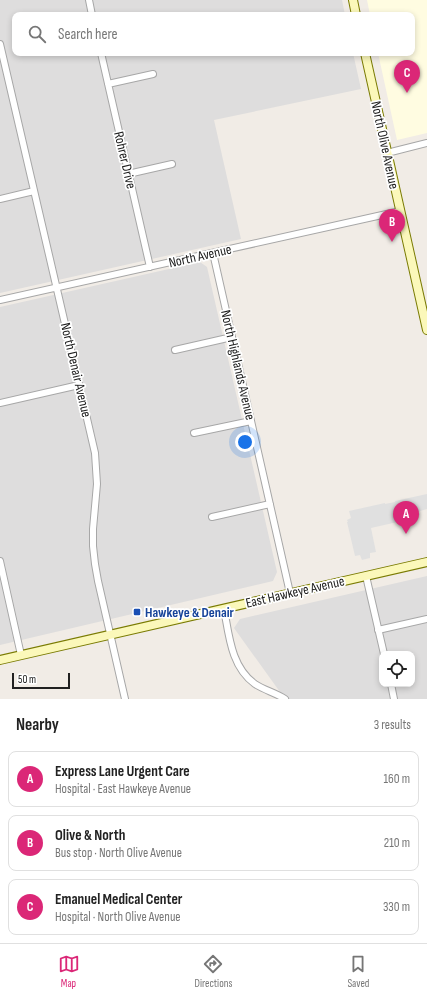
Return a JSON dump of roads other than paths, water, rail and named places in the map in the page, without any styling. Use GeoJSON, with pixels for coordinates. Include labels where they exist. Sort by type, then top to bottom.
{"type":"FeatureCollection","features":[{"type":"Feature","properties":{"kind":"street"},"geometry":{"type":"LineString","coordinates":[[88,0],[91,12]]}},
{"type":"Feature","properties":{"kind":"street"},"geometry":{"type":"LineString","coordinates":[[353,0],[355,12]]}},
{"type":"Feature","properties":{"kind":"street","name":"North Denair Avenue"},"geometry":{"type":"LineString","coordinates":[[0,44],[96,461],[97,484],[93,529],[96,573],[125,699]]}},
{"type":"Feature","properties":{"kind":"street","name":"Rohrer Drive"},"geometry":{"type":"LineString","coordinates":[[102,56],[150,267]]}},
{"type":"Feature","properties":{"kind":"street","name":"North Olive Avenue"},"geometry":{"type":"LineString","coordinates":[[366,56],[427,330]]}},
{"type":"Feature","properties":{"kind":"street"},"geometry":{"type":"LineString","coordinates":[[108,84],[153,74]]}},
{"type":"Feature","properties":{"kind":"street"},"geometry":{"type":"LineString","coordinates":[[387,153],[427,143]]}},
{"type":"Feature","properties":{"kind":"street"},"geometry":{"type":"LineString","coordinates":[[128,174],[172,164]]}},
{"type":"Feature","properties":{"kind":"street"},"geometry":{"type":"LineString","coordinates":[[0,199],[34,191]]}},
{"type":"Feature","properties":{"kind":"street","name":"North Avenue"},"geometry":{"type":"LineString","coordinates":[[0,300],[400,211]]}},
{"type":"Feature","properties":{"kind":"street","name":"North Highlands Avenue"},"geometry":{"type":"LineString","coordinates":[[213,253],[290,593]]}},
{"type":"Feature","properties":{"kind":"street"},"geometry":{"type":"LineString","coordinates":[[175,350],[232,337]]}},
{"type":"Feature","properties":{"kind":"street"},"geometry":{"type":"LineString","coordinates":[[0,403],[79,385]]}},
{"type":"Feature","properties":{"kind":"street"},"geometry":{"type":"LineString","coordinates":[[194,433],[251,421]]}},
{"type":"Feature","properties":{"kind":"street"},"geometry":{"type":"LineString","coordinates":[[212,517],[270,504]]}},
{"type":"Feature","properties":{"kind":"street"},"geometry":{"type":"LineString","coordinates":[[0,561],[21,655]]}},
{"type":"Feature","properties":{"kind":"street","name":"East Hawkeye Avenue"},"geometry":{"type":"LineString","coordinates":[[0,660],[427,562]]}},
{"type":"Feature","properties":{"kind":"street"},"geometry":{"type":"LineString","coordinates":[[366,576],[383,651]]}},
{"type":"Feature","properties":{"kind":"street"},"geometry":{"type":"LineString","coordinates":[[224,609],[233,652],[240,669],[260,687],[276,693],[285,699]]}},
{"type":"Feature","properties":{"kind":"street"},"geometry":{"type":"LineString","coordinates":[[378,630],[427,618]]}},
{"type":"Feature","properties":{"kind":"street"},"geometry":{"type":"LineString","coordinates":[[391,687],[394,699]]}},
{"type":"Feature","properties":{"kind":"place","name":"Emanuel Medical Center"},"geometry":{"type":"Point","coordinates":[407,93]}},
{"type":"Feature","properties":{"kind":"place","name":"Olive & North"},"geometry":{"type":"Point","coordinates":[392,242]}},
{"type":"Feature","properties":{"kind":"place","name":"Express Lane Urgent Care"},"geometry":{"type":"Point","coordinates":[406,534]}},
{"type":"Feature","properties":{"kind":"place","name":"Hawkeye & Denair"},"geometry":{"type":"Point","coordinates":[137,612]}}]}
